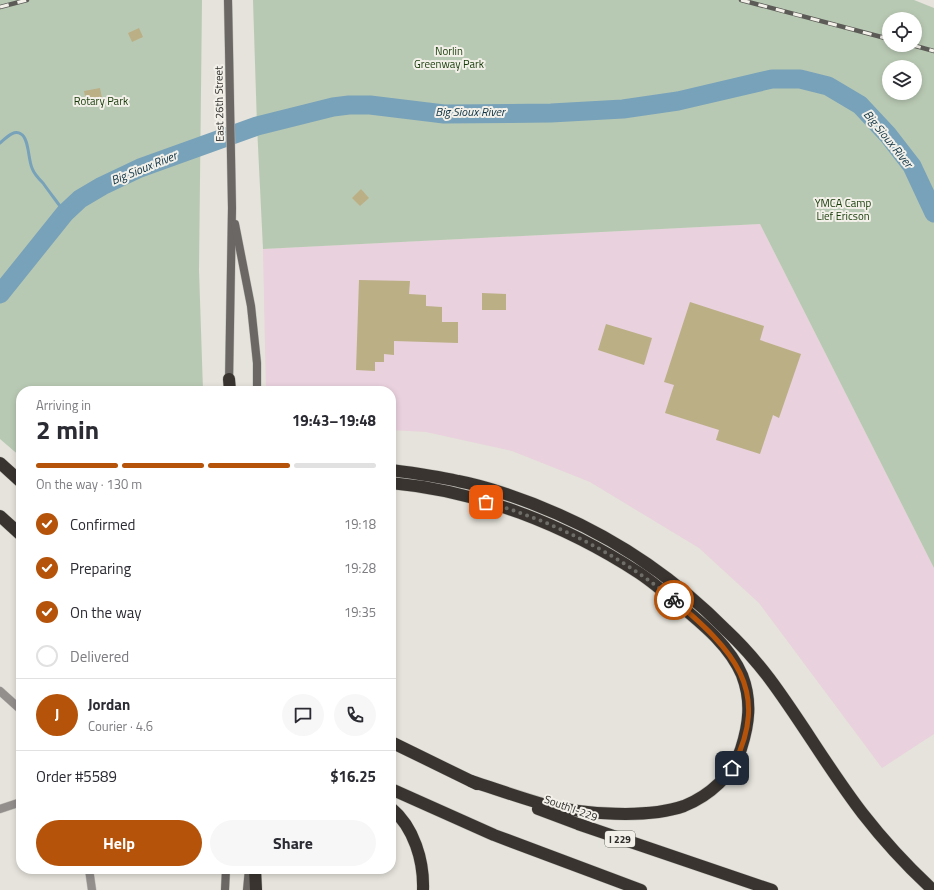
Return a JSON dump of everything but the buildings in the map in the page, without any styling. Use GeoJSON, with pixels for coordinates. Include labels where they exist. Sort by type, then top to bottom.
{"type":"FeatureCollection","features":[{"type":"Feature","properties":{"kind":"highway"},"geometry":{"type":"LineString","coordinates":[[0,462],[16,477]]}},
{"type":"Feature","properties":{"kind":"highway"},"geometry":{"type":"LineString","coordinates":[[396,471],[431,475],[460,481],[491,489],[527,501],[575,522],[606,538],[636,555],[662,574],[712,616],[753,658],[789,706],[862,813],[897,855],[933,890]]}},
{"type":"Feature","properties":{"kind":"highway"},"geometry":{"type":"LineString","coordinates":[[396,484],[464,496],[527,515],[583,540],[610,555],[666,593],[712,634],[734,661],[746,686],[748,698],[747,726],[739,754],[732,768],[712,790],[684,806],[644,813],[608,814],[588,812],[547,805],[471,780]]}},
{"type":"Feature","properties":{"kind":"highway"},"geometry":{"type":"LineString","coordinates":[[0,516],[16,530]]}},
{"type":"Feature","properties":{"kind":"highway","name":"South I-229"},"geometry":{"type":"LineString","coordinates":[[396,744],[516,801],[578,824],[772,890]]}},
{"type":"Feature","properties":{"kind":"highway"},"geometry":{"type":"LineString","coordinates":[[396,791],[494,835],[641,890]]}},
{"type":"Feature","properties":{"kind":"highway"},"geometry":{"type":"LineString","coordinates":[[396,812],[406,826],[418,850],[422,864],[423,890]]}},
{"type":"Feature","properties":{"kind":"highway"},"geometry":{"type":"LineString","coordinates":[[255,874],[256,890]]}},
{"type":"Feature","properties":{"kind":"main road","name":"East 26th Street"},"geometry":{"type":"LineString","coordinates":[[228,0],[232,208],[229,386]]}},
{"type":"Feature","properties":{"kind":"main road"},"geometry":{"type":"LineString","coordinates":[[229,49],[232,0]]}},
{"type":"Feature","properties":{"kind":"main road","name":"East 26th Street"},"geometry":{"type":"LineString","coordinates":[[232,208],[251,306],[257,363],[257,386]]}},
{"type":"Feature","properties":{"kind":"main road"},"geometry":{"type":"LineString","coordinates":[[225,890],[226,874]]}},
{"type":"Feature","properties":{"kind":"main road"},"geometry":{"type":"LineString","coordinates":[[248,890],[249,874]]}},
{"type":"Feature","properties":{"kind":"street"},"geometry":{"type":"LineString","coordinates":[[0,691],[16,705]]}},
{"type":"Feature","properties":{"kind":"street"},"geometry":{"type":"LineString","coordinates":[[0,809],[16,804]]}},
{"type":"Feature","properties":{"kind":"street"},"geometry":{"type":"LineString","coordinates":[[90,874],[92,890]]}},
{"type":"Feature","properties":{"kind":"shaded area"},"geometry":{"type":"Polygon","coordinates":[[[760,224],[934,568],[934,734],[882,768],[759,603],[699,548],[590,482],[512,451],[426,432],[396,430],[396,386],[266,386],[263,249],[760,224]]]}},
{"type":"Feature","properties":{"kind":"green space","name":"Rotary Park"},"geometry":{"type":"Polygon","coordinates":[[[0,0],[202,0],[199,270],[203,386],[16,386],[16,453],[0,439],[0,0]]]}},
{"type":"Feature","properties":{"kind":"green space","name":"YMCA Camp Lief Ericson"},"geometry":{"type":"Polygon","coordinates":[[[253,0],[914,0],[934,8],[934,568],[760,224],[263,249],[253,0]]]}},
{"type":"Feature","properties":{"kind":"waterway","name":"Big Sioux River"},"geometry":{"type":"LineString","coordinates":[[0,294],[65,213],[80,199],[102,186],[140,168],[257,126],[333,107],[349,105],[370,105],[444,114],[551,113],[623,109],[678,101],[772,79],[800,79],[828,86],[860,105],[888,135],[912,166],[934,213]]}},
{"type":"Feature","properties":{"kind":"waterway"},"geometry":{"type":"LineString","coordinates":[[0,143],[13,133],[18,133],[24,136],[34,172],[65,213]]}},
{"type":"Feature","properties":{"kind":"railway"},"geometry":{"type":"LineString","coordinates":[[0,7],[27,0]]}},
{"type":"Feature","properties":{"kind":"railway"},"geometry":{"type":"LineString","coordinates":[[741,0],[882,37]]}},
{"type":"Feature","properties":{"kind":"railway"},"geometry":{"type":"LineString","coordinates":[[922,48],[934,51]]}},
{"type":"Feature","properties":{"kind":"way so far"},"geometry":{"type":"LineString","coordinates":[[486,502],[527,515],[583,540],[640,574],[674,600]]}},
{"type":"Feature","properties":{"kind":"route"},"geometry":{"type":"LineString","coordinates":[[674,600],[712,634],[724,647],[734,661],[746,686],[748,698],[747,726],[739,754],[732,768]]}},
{"type":"Feature","properties":{"kind":"park label","name":"Norlin Greenway Park"},"geometry":{"type":"Point","coordinates":[449,57]}}]}
